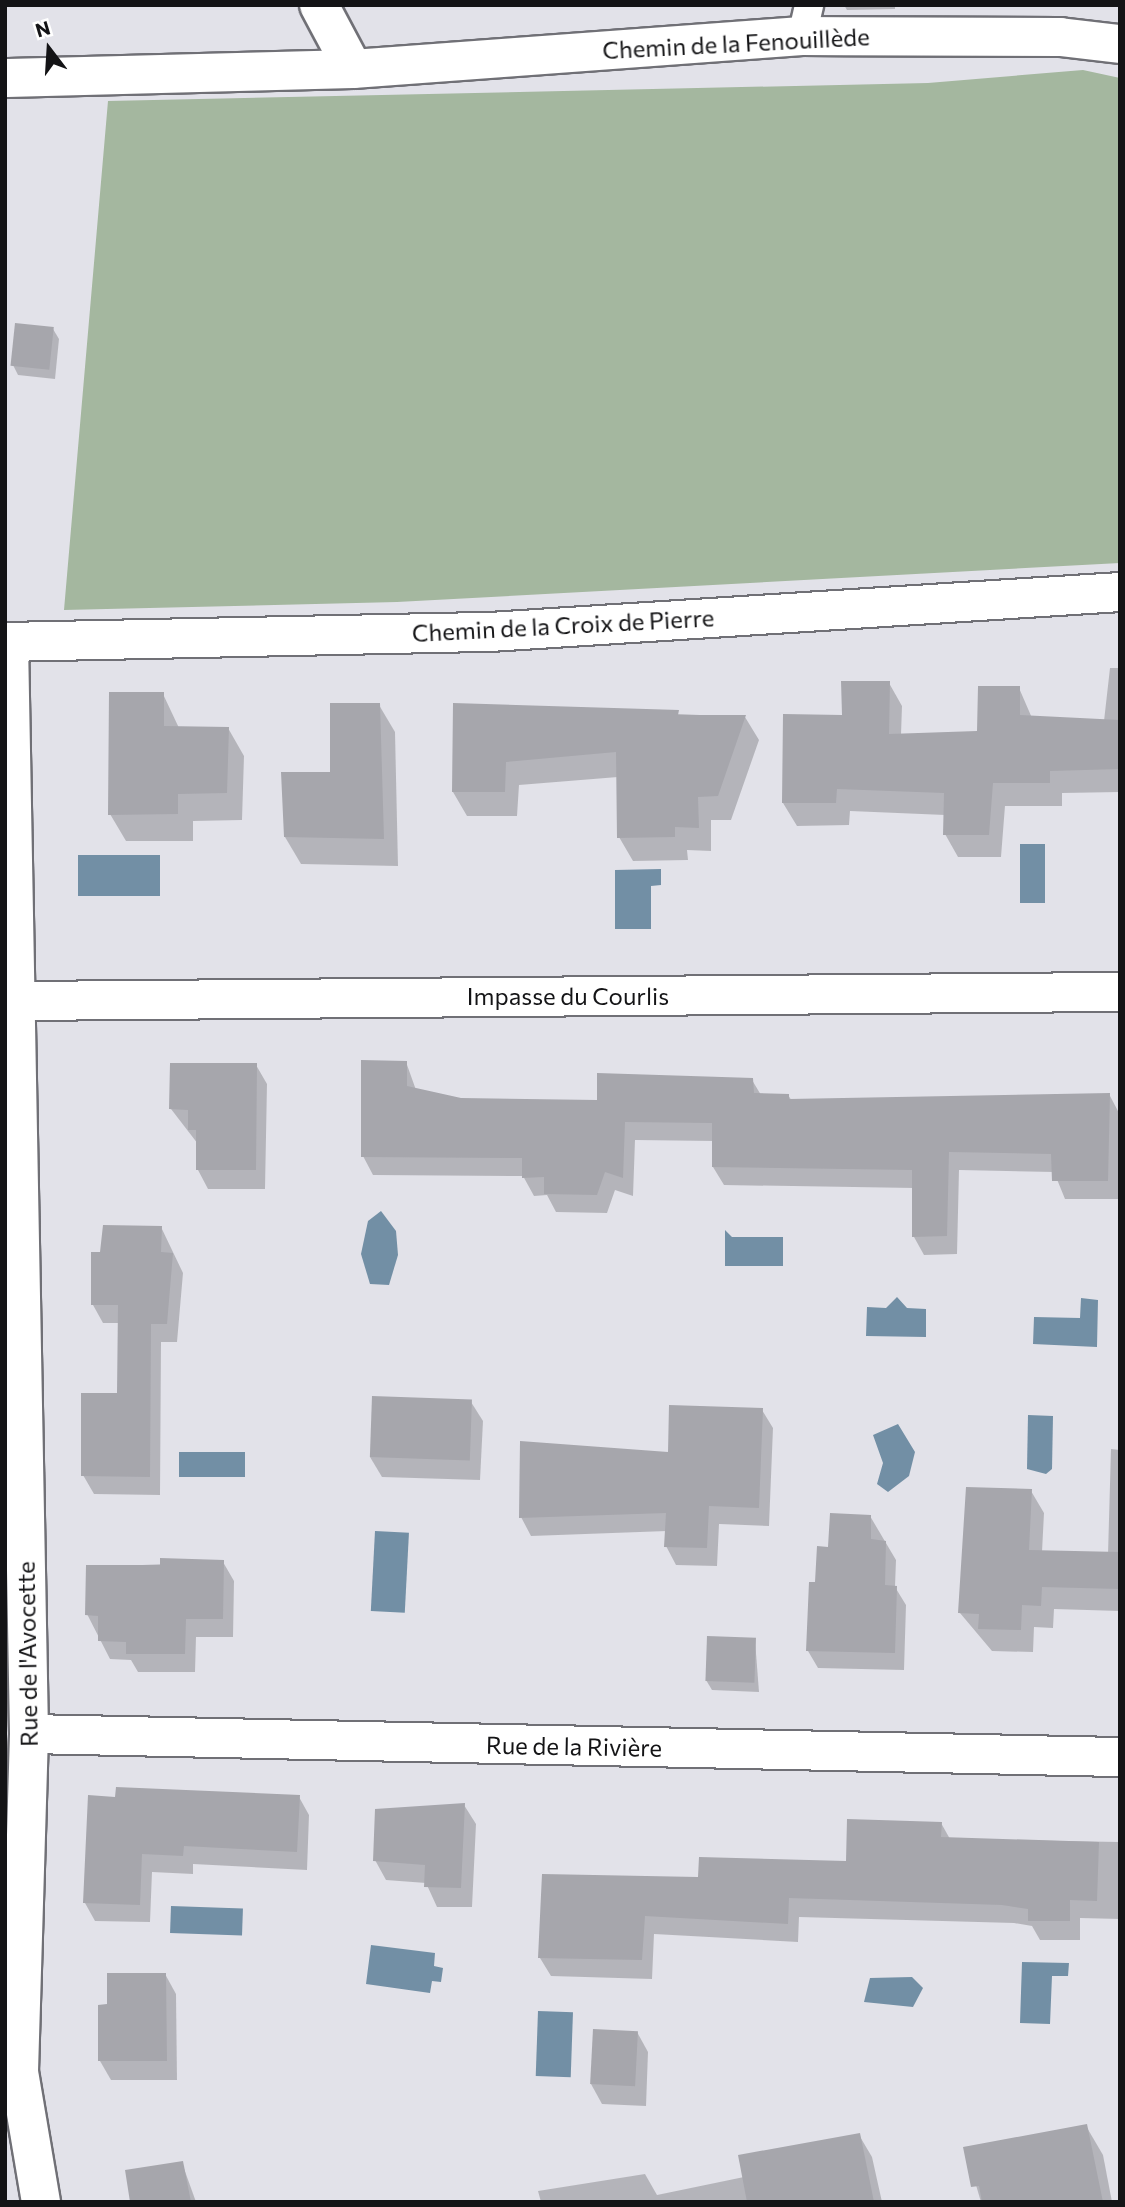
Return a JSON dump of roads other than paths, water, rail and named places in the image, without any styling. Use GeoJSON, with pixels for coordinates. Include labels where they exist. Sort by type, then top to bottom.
{"type":"FeatureCollection","features":[{"type":"Feature","properties":{"kind":"street"},"geometry":{"type":"LineString","coordinates":[[319,5],[353,69]]}},
{"type":"Feature","properties":{"kind":"street","name":"Chemin de la Fenouillède"},"geometry":{"type":"LineString","coordinates":[[5,78],[353,69],[806,21],[1060,37],[1120,44]]}},
{"type":"Feature","properties":{"kind":"street","name":"Chemin de la Croix de Pierre"},"geometry":{"type":"LineString","coordinates":[[7,642],[491,632],[1120,592]]}},
{"type":"Feature","properties":{"kind":"street","name":"Rue de l'Avocette"},"geometry":{"type":"LineString","coordinates":[[7,642],[17,1001],[29,1734],[19,2072],[41,2202]]}},
{"type":"Feature","properties":{"kind":"street","name":"Impasse du Courlis"},"geometry":{"type":"LineString","coordinates":[[17,1001],[1120,992]]}},
{"type":"Feature","properties":{"kind":"street","name":"Rue de la Rivière"},"geometry":{"type":"LineString","coordinates":[[29,1734],[1120,1757]]}},
{"type":"Feature","properties":{"kind":"water"},"geometry":{"type":"Polygon","coordinates":[[[1020,844],[1045,844],[1045,903],[1020,903],[1020,844]]]}},
{"type":"Feature","properties":{"kind":"water"},"geometry":{"type":"Polygon","coordinates":[[[78,855],[160,855],[160,896],[78,896],[78,855]]]}},
{"type":"Feature","properties":{"kind":"water"},"geometry":{"type":"Polygon","coordinates":[[[661,869],[661,885],[651,886],[651,929],[615,929],[615,870],[661,869]]]}},
{"type":"Feature","properties":{"kind":"water"},"geometry":{"type":"Polygon","coordinates":[[[381,1211],[396,1231],[398,1255],[389,1285],[370,1284],[361,1254],[368,1221],[381,1211]]]}},
{"type":"Feature","properties":{"kind":"water"},"geometry":{"type":"Polygon","coordinates":[[[725,1230],[732,1237],[783,1237],[783,1266],[725,1266],[725,1230]]]}},
{"type":"Feature","properties":{"kind":"water"},"geometry":{"type":"Polygon","coordinates":[[[897,1297],[907,1308],[926,1309],[926,1337],[866,1336],[867,1307],[886,1308],[897,1297]]]}},
{"type":"Feature","properties":{"kind":"water"},"geometry":{"type":"Polygon","coordinates":[[[1081,1298],[1098,1300],[1097,1347],[1033,1344],[1034,1317],[1080,1318],[1081,1298]]]}},
{"type":"Feature","properties":{"kind":"water"},"geometry":{"type":"Polygon","coordinates":[[[1028,1415],[1053,1416],[1052,1469],[1046,1474],[1027,1469],[1028,1415]]]}},
{"type":"Feature","properties":{"kind":"water"},"geometry":{"type":"Polygon","coordinates":[[[898,1424],[915,1452],[909,1476],[888,1492],[877,1484],[883,1463],[873,1435],[898,1424]]]}},
{"type":"Feature","properties":{"kind":"water"},"geometry":{"type":"Polygon","coordinates":[[[179,1452],[245,1452],[245,1477],[179,1477],[179,1452]]]}},
{"type":"Feature","properties":{"kind":"water"},"geometry":{"type":"Polygon","coordinates":[[[375,1531],[409,1533],[405,1613],[371,1611],[375,1531]]]}},
{"type":"Feature","properties":{"kind":"water"},"geometry":{"type":"Polygon","coordinates":[[[171,1906],[243,1909],[242,1935],[170,1933],[171,1906]]]}},
{"type":"Feature","properties":{"kind":"water"},"geometry":{"type":"Polygon","coordinates":[[[371,1945],[435,1953],[434,1966],[443,1968],[441,1982],[432,1981],[430,1993],[366,1984],[371,1945]]]}},
{"type":"Feature","properties":{"kind":"water"},"geometry":{"type":"Polygon","coordinates":[[[1022,1962],[1069,1963],[1068,1976],[1052,1976],[1050,2024],[1020,2023],[1022,1962]]]}},
{"type":"Feature","properties":{"kind":"water"},"geometry":{"type":"Polygon","coordinates":[[[912,1977],[923,1988],[913,2007],[864,2002],[870,1978],[912,1977]]]}},
{"type":"Feature","properties":{"kind":"water"},"geometry":{"type":"Polygon","coordinates":[[[538,2011],[573,2012],[571,2077],[536,2076],[538,2011]]]}}]}
